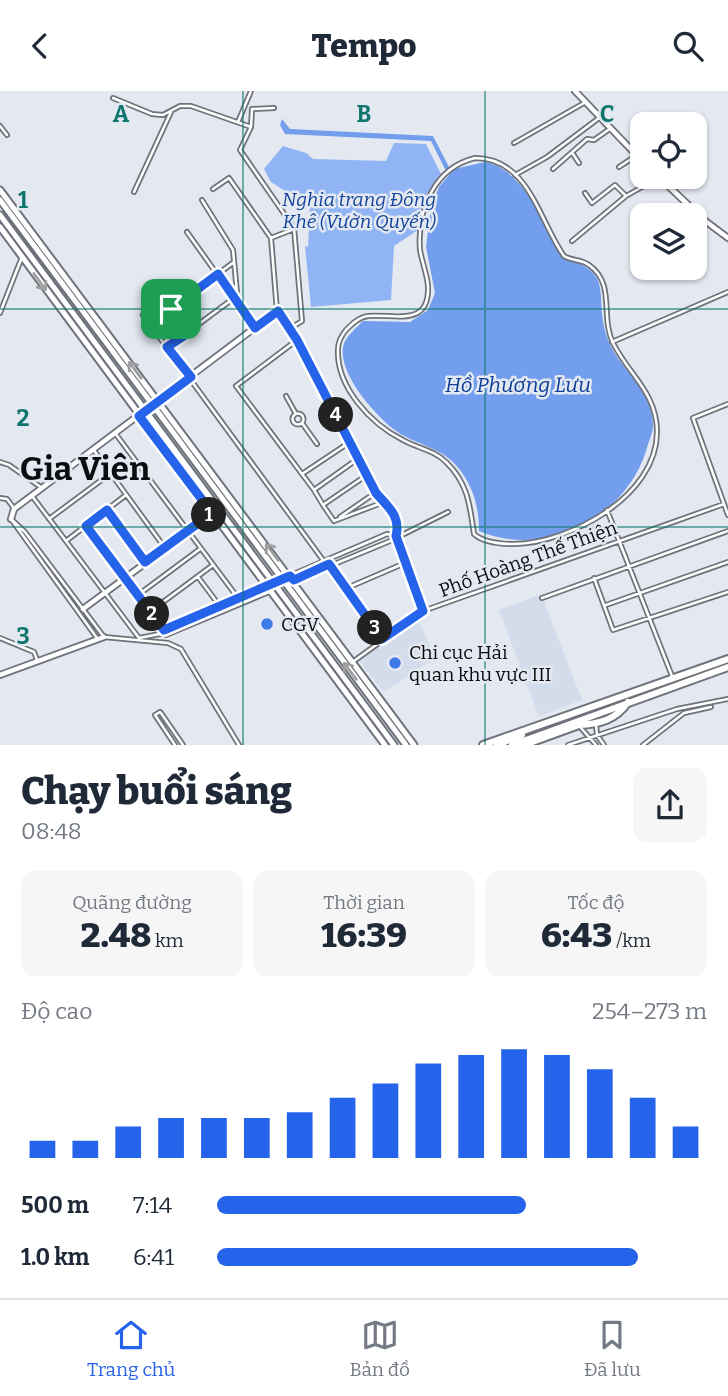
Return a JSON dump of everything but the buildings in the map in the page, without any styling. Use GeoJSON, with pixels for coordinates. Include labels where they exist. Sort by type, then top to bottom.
{"type":"FeatureCollection","features":[{"type":"Feature","properties":{"kind":"highway"},"geometry":{"type":"LineString","coordinates":[[497,745],[728,659]]}},
{"type":"Feature","properties":{"kind":"highway"},"geometry":{"type":"LineString","coordinates":[[483,745],[728,667]]}},
{"type":"Feature","properties":{"kind":"highway"},"geometry":{"type":"LineString","coordinates":[[524,745],[620,715],[628,701]]}},
{"type":"Feature","properties":{"kind":"highway"},"geometry":{"type":"LineString","coordinates":[[579,726],[584,714]]}},
{"type":"Feature","properties":{"kind":"highway"},"geometry":{"type":"LineString","coordinates":[[512,745],[584,714]]}},
{"type":"Feature","properties":{"kind":"main road"},"geometry":{"type":"LineString","coordinates":[[0,190],[354,661],[414,745]]}},
{"type":"Feature","properties":{"kind":"main road"},"geometry":{"type":"LineString","coordinates":[[0,201],[406,745]]}},
{"type":"Feature","properties":{"kind":"main road"},"geometry":{"type":"LineString","coordinates":[[0,215],[394,745]]}},
{"type":"Feature","properties":{"kind":"main road"},"geometry":{"type":"LineString","coordinates":[[0,227],[385,745]]}},
{"type":"Feature","properties":{"kind":"main road"},"geometry":{"type":"LineString","coordinates":[[361,712],[367,708]]}},
{"type":"Feature","properties":{"kind":"street"},"geometry":{"type":"LineString","coordinates":[[238,122],[251,91]]}},
{"type":"Feature","properties":{"kind":"street"},"geometry":{"type":"LineString","coordinates":[[575,91],[630,148]]}},
{"type":"Feature","properties":{"kind":"street"},"geometry":{"type":"LineString","coordinates":[[113,98],[152,114],[163,115],[191,106],[251,127]]}},
{"type":"Feature","properties":{"kind":"street"},"geometry":{"type":"LineString","coordinates":[[246,103],[251,127],[240,150],[295,228],[302,321],[289,329]]}},
{"type":"Feature","properties":{"kind":"street"},"geometry":{"type":"LineString","coordinates":[[514,142],[586,103]]}},
{"type":"Feature","properties":{"kind":"street"},"geometry":{"type":"LineString","coordinates":[[250,112],[255,108],[274,108]]}},
{"type":"Feature","properties":{"kind":"street"},"geometry":{"type":"LineString","coordinates":[[134,192],[172,110]]}},
{"type":"Feature","properties":{"kind":"street"},"geometry":{"type":"LineString","coordinates":[[515,175],[547,157],[602,117]]}},
{"type":"Feature","properties":{"kind":"street"},"geometry":{"type":"LineString","coordinates":[[0,126],[7,135]]}},
{"type":"Feature","properties":{"kind":"street"},"geometry":{"type":"LineString","coordinates":[[553,169],[587,139],[594,140],[612,127]]}},
{"type":"Feature","properties":{"kind":"street"},"geometry":{"type":"LineString","coordinates":[[572,154],[579,163]]}},
{"type":"Feature","properties":{"kind":"street"},"geometry":{"type":"LineString","coordinates":[[483,158],[501,163],[515,175],[537,202],[564,256],[587,263],[604,283],[612,342],[649,396],[657,433],[648,468],[607,510],[582,528],[536,544],[502,544],[474,534],[472,505],[445,460],[402,440],[376,421],[349,392],[340,370],[337,347],[354,322],[367,316],[406,319],[421,308],[428,298],[420,250],[421,222],[434,186],[443,174],[468,159],[483,158]]}},
{"type":"Feature","properties":{"kind":"street"},"geometry":{"type":"LineString","coordinates":[[619,167],[630,159]]}},
{"type":"Feature","properties":{"kind":"street"},"geometry":{"type":"LineString","coordinates":[[213,189],[229,179],[271,238],[278,311],[297,340],[376,493],[390,505],[398,525],[396,536],[423,611]]}},
{"type":"Feature","properties":{"kind":"street"},"geometry":{"type":"LineString","coordinates":[[585,193],[592,203],[615,185],[626,196]]}},
{"type":"Feature","properties":{"kind":"street"},"geometry":{"type":"LineString","coordinates":[[572,241],[638,189]]}},
{"type":"Feature","properties":{"kind":"street"},"geometry":{"type":"LineString","coordinates":[[672,189],[704,220],[728,237]]}},
{"type":"Feature","properties":{"kind":"street"},"geometry":{"type":"LineString","coordinates":[[202,200],[233,250],[238,303]]}},
{"type":"Feature","properties":{"kind":"street"},"geometry":{"type":"LineString","coordinates":[[271,238],[295,228]]}},
{"type":"Feature","properties":{"kind":"street"},"geometry":{"type":"LineString","coordinates":[[187,232],[255,328]]}},
{"type":"Feature","properties":{"kind":"street"},"geometry":{"type":"LineString","coordinates":[[0,313],[22,257],[29,253]]}},
{"type":"Feature","properties":{"kind":"street"},"geometry":{"type":"LineString","coordinates":[[171,309],[234,262]]}},
{"type":"Feature","properties":{"kind":"street"},"geometry":{"type":"LineString","coordinates":[[612,342],[728,292]]}},
{"type":"Feature","properties":{"kind":"street"},"geometry":{"type":"LineString","coordinates":[[160,295],[188,333]]}},
{"type":"Feature","properties":{"kind":"street"},"geometry":{"type":"LineString","coordinates":[[167,347],[234,298]]}},
{"type":"Feature","properties":{"kind":"street"},"geometry":{"type":"LineString","coordinates":[[13,509],[278,311]]}},
{"type":"Feature","properties":{"kind":"street"},"geometry":{"type":"LineString","coordinates":[[142,315],[191,377],[382,639]]}},
{"type":"Feature","properties":{"kind":"street"},"geometry":{"type":"LineString","coordinates":[[297,340],[236,386],[334,521]]}},
{"type":"Feature","properties":{"kind":"street"},"geometry":{"type":"LineString","coordinates":[[286,396],[296,414],[302,416],[302,423],[317,444]]}},
{"type":"Feature","properties":{"kind":"street"},"geometry":{"type":"LineString","coordinates":[[728,404],[692,418],[728,515]]}},
{"type":"Feature","properties":{"kind":"street"},"geometry":{"type":"LineString","coordinates":[[296,414],[293,423],[302,423]]}},
{"type":"Feature","properties":{"kind":"street"},"geometry":{"type":"LineString","coordinates":[[115,433],[238,599]]}},
{"type":"Feature","properties":{"kind":"street"},"geometry":{"type":"LineString","coordinates":[[302,474],[350,442]]}},
{"type":"Feature","properties":{"kind":"street"},"geometry":{"type":"LineString","coordinates":[[93,449],[165,548]]}},
{"type":"Feature","properties":{"kind":"street"},"geometry":{"type":"LineString","coordinates":[[314,490],[359,458]]}},
{"type":"Feature","properties":{"kind":"street"},"geometry":{"type":"LineString","coordinates":[[0,463],[9,465],[43,488]]}},
{"type":"Feature","properties":{"kind":"street"},"geometry":{"type":"LineString","coordinates":[[49,519],[111,473]]}},
{"type":"Feature","properties":{"kind":"street"},"geometry":{"type":"LineString","coordinates":[[323,505],[367,475]]}},
{"type":"Feature","properties":{"kind":"street"},"geometry":{"type":"LineString","coordinates":[[334,521],[376,493]]}},
{"type":"Feature","properties":{"kind":"street"},"geometry":{"type":"LineString","coordinates":[[66,541],[126,495]]}},
{"type":"Feature","properties":{"kind":"street"},"geometry":{"type":"LineString","coordinates":[[32,496],[139,638]]}},
{"type":"Feature","properties":{"kind":"street"},"geometry":{"type":"LineString","coordinates":[[0,498],[7,499],[13,509],[11,519],[97,638]]}},
{"type":"Feature","properties":{"kind":"street"},"geometry":{"type":"LineString","coordinates":[[334,521],[384,502]]}},
{"type":"Feature","properties":{"kind":"street","name":"Phố Hoàng Thế Thiện"},"geometry":{"type":"LineString","coordinates":[[354,661],[423,611],[724,504]]}},
{"type":"Feature","properties":{"kind":"street"},"geometry":{"type":"LineString","coordinates":[[107,510],[145,562]]}},
{"type":"Feature","properties":{"kind":"street"},"geometry":{"type":"LineString","coordinates":[[607,510],[674,679]]}},
{"type":"Feature","properties":{"kind":"street"},"geometry":{"type":"LineString","coordinates":[[292,578],[448,512]]}},
{"type":"Feature","properties":{"kind":"street"},"geometry":{"type":"LineString","coordinates":[[83,609],[212,513]]}},
{"type":"Feature","properties":{"kind":"street"},"geometry":{"type":"LineString","coordinates":[[11,519],[25,532],[104,637]]}},
{"type":"Feature","properties":{"kind":"street"},"geometry":{"type":"LineString","coordinates":[[86,526],[165,633],[168,643]]}},
{"type":"Feature","properties":{"kind":"street"},"geometry":{"type":"LineString","coordinates":[[542,598],[728,531]]}},
{"type":"Feature","properties":{"kind":"street"},"geometry":{"type":"LineString","coordinates":[[139,638],[165,633],[226,610],[324,559],[387,534],[396,536]]}},
{"type":"Feature","properties":{"kind":"street"},"geometry":{"type":"LineString","coordinates":[[138,595],[201,548]]}},
{"type":"Feature","properties":{"kind":"street"},"geometry":{"type":"LineString","coordinates":[[605,606],[728,562]]}},
{"type":"Feature","properties":{"kind":"street"},"geometry":{"type":"LineString","coordinates":[[346,588],[405,563]]}},
{"type":"Feature","properties":{"kind":"street"},"geometry":{"type":"LineString","coordinates":[[150,612],[213,565]]}},
{"type":"Feature","properties":{"kind":"street"},"geometry":{"type":"LineString","coordinates":[[198,577],[226,610]]}},
{"type":"Feature","properties":{"kind":"street"},"geometry":{"type":"LineString","coordinates":[[594,578],[613,630],[728,591]]}},
{"type":"Feature","properties":{"kind":"street"},"geometry":{"type":"LineString","coordinates":[[165,633],[221,606],[268,589]]}},
{"type":"Feature","properties":{"kind":"street"},"geometry":{"type":"LineString","coordinates":[[0,638],[34,652],[38,661]]}},
{"type":"Feature","properties":{"kind":"street"},"geometry":{"type":"LineString","coordinates":[[0,675],[97,638],[139,638],[168,643],[181,649],[187,656],[239,745]]}},
{"type":"Feature","properties":{"kind":"street"},"geometry":{"type":"LineString","coordinates":[[568,745],[677,709],[728,699]]}},
{"type":"Feature","properties":{"kind":"street"},"geometry":{"type":"LineString","coordinates":[[643,745],[684,713],[711,707]]}},
{"type":"Feature","properties":{"kind":"street"},"geometry":{"type":"LineString","coordinates":[[175,745],[155,715],[160,712],[183,745]]}},
{"type":"Feature","properties":{"kind":"street"},"geometry":{"type":"LineString","coordinates":[[596,724],[597,736],[604,745]]}},
{"type":"Feature","properties":{"kind":"street"},"geometry":{"type":"LineString","coordinates":[[579,726],[596,745]]}},
{"type":"Feature","properties":{"kind":"shaded area"},"geometry":{"type":"Polygon","coordinates":[[[541,594],[582,700],[539,716],[499,610],[541,594]]]}},
{"type":"Feature","properties":{"kind":"shaded area"},"geometry":{"type":"Polygon","coordinates":[[[418,618],[436,661],[427,663],[384,692],[359,661],[418,618]]]}},
{"type":"Feature","properties":{"kind":"green space","name":"Nghia trang Đông Khê (Vườn Quyến)"},"geometry":{"type":"Polygon","coordinates":[[[394,143],[426,144],[441,174],[425,196],[418,230],[394,246],[391,300],[311,307],[305,246],[308,247],[310,207],[271,182],[264,169],[283,146],[306,153],[313,159],[386,161],[394,143]]]}},
{"type":"Feature","properties":{"kind":"water"},"geometry":{"type":"Polygon","coordinates":[[[282,119],[290,129],[433,136],[450,169],[445,169],[431,141],[285,134],[280,125],[282,119]]]}},
{"type":"Feature","properties":{"kind":"water","name":"Hồ Phương Lưu"},"geometry":{"type":"Polygon","coordinates":[[[485,162],[499,167],[522,187],[563,258],[580,264],[597,279],[607,337],[618,359],[647,400],[653,425],[636,475],[620,496],[601,513],[579,527],[555,536],[530,540],[504,538],[479,531],[475,499],[460,470],[446,456],[404,436],[378,415],[350,378],[343,352],[345,341],[363,321],[410,322],[428,310],[435,293],[426,247],[431,207],[439,187],[454,169],[485,162]]]}},
{"type":"Feature","properties":{"kind":"place","name":"CGV"},"geometry":{"type":"Point","coordinates":[267,624]}},
{"type":"Feature","properties":{"kind":"place","name":"Chi cục Hải quan khu vực III"},"geometry":{"type":"Point","coordinates":[395,663]}},
{"type":"Feature","properties":{"kind":"district","name":"Gia Viên"},"geometry":{"type":"Point","coordinates":[85,469]}},
{"type":"Feature","properties":{"kind":"route"},"geometry":{"type":"LineString","coordinates":[[218,274],[255,328],[278,311],[297,340],[376,493],[390,505],[398,525],[396,536],[423,611],[382,639],[329,564],[294,580],[290,576],[164,630],[86,526],[107,510],[145,562],[212,513],[139,416],[191,377],[167,347],[188,333],[171,309],[218,274]]}}]}
